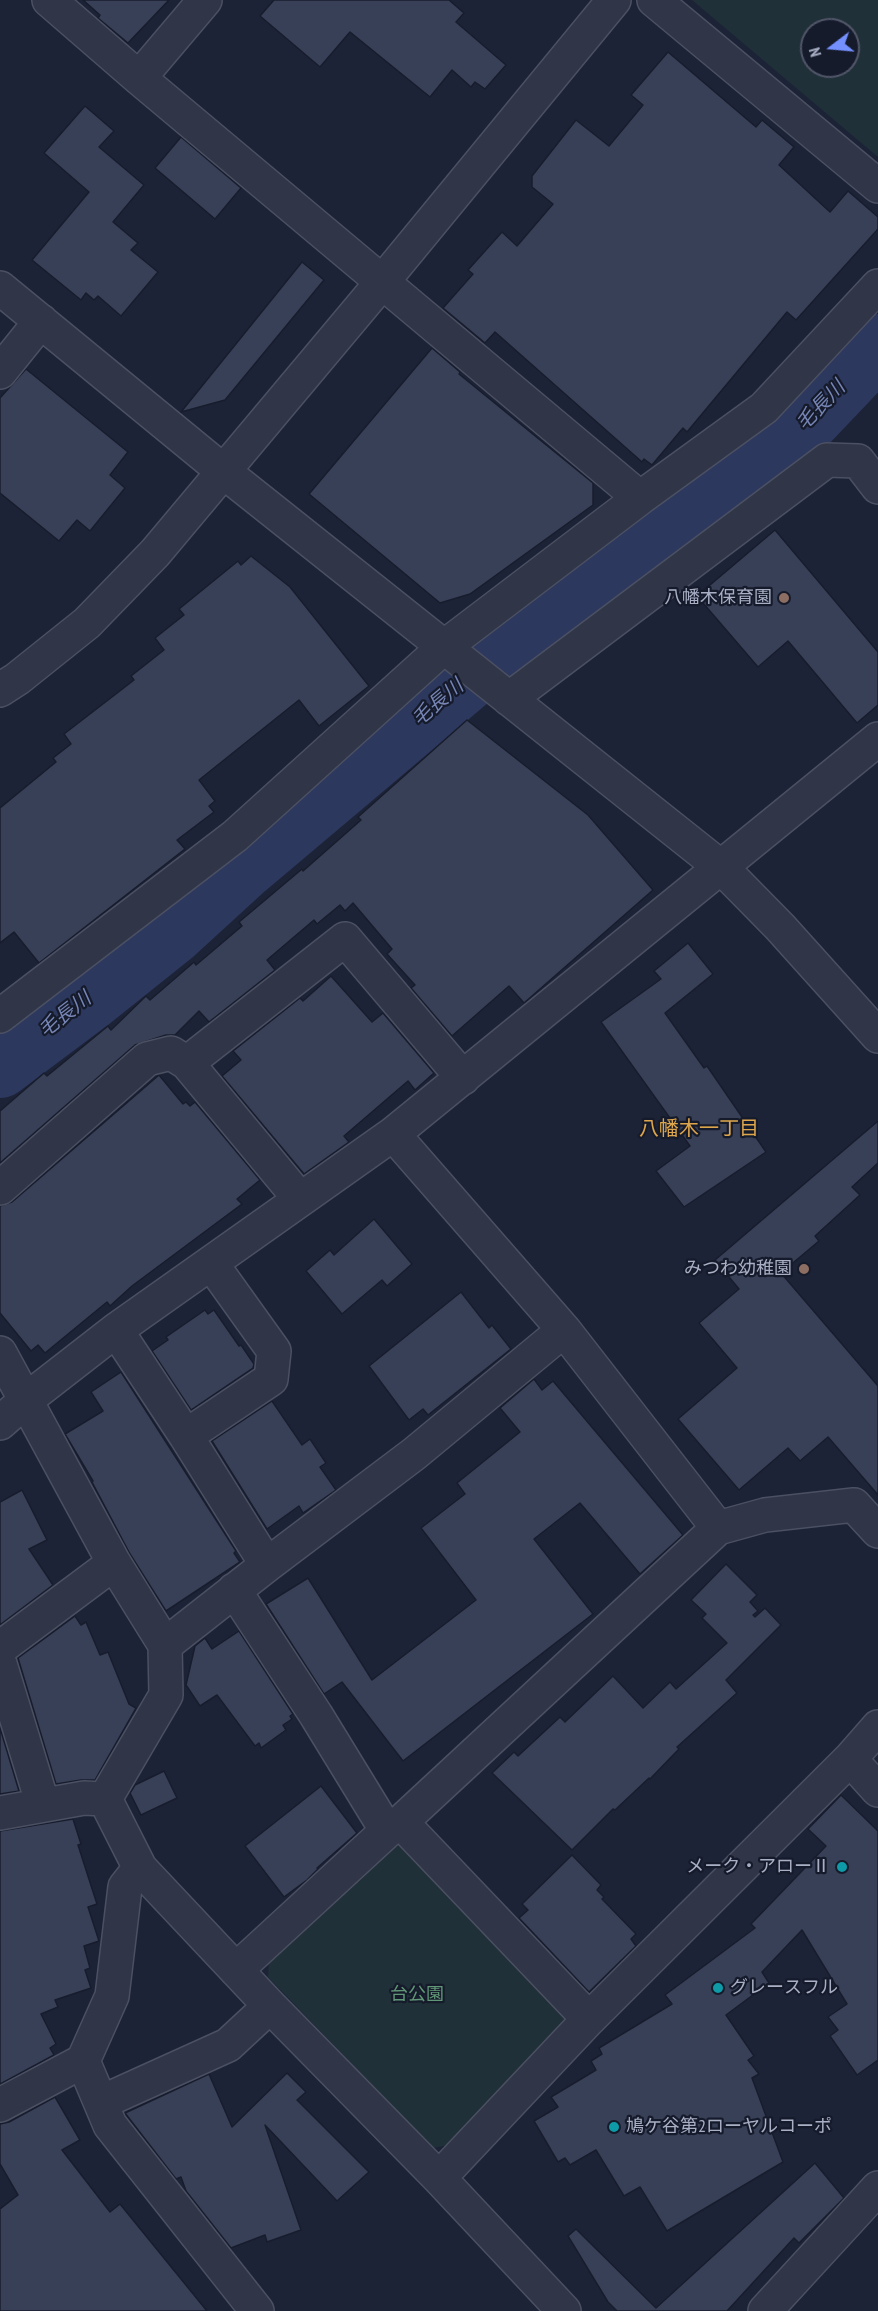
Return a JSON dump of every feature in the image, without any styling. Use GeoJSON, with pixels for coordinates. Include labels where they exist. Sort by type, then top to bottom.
{"type":"FeatureCollection","features":[{"type":"Feature","properties":{"kind":"street"},"geometry":{"type":"LineString","coordinates":[[49,0],[640,498]]}},
{"type":"Feature","properties":{"kind":"street"},"geometry":{"type":"LineString","coordinates":[[139,78],[205,0]]}},
{"type":"Feature","properties":{"kind":"street"},"geometry":{"type":"LineString","coordinates":[[0,690],[87,623],[155,553],[614,0]]}},
{"type":"Feature","properties":{"kind":"street"},"geometry":{"type":"LineString","coordinates":[[654,0],[878,186]]}},
{"type":"Feature","properties":{"kind":"street"},"geometry":{"type":"LineString","coordinates":[[0,1016],[235,836],[444,647],[640,498],[764,408],[878,286]]}},
{"type":"Feature","properties":{"kind":"street"},"geometry":{"type":"LineString","coordinates":[[0,288],[223,471],[722,868],[780,927],[878,1036]]}},
{"type":"Feature","properties":{"kind":"street"},"geometry":{"type":"LineString","coordinates":[[0,372],[41,321]]}},
{"type":"Feature","properties":{"kind":"street"},"geometry":{"type":"LineString","coordinates":[[509,699],[827,460],[858,462],[878,487]]}},
{"type":"Feature","properties":{"kind":"street"},"geometry":{"type":"LineString","coordinates":[[0,1423],[116,1330],[393,1134],[878,739]]}},
{"type":"Feature","properties":{"kind":"street"},"geometry":{"type":"LineString","coordinates":[[187,1063],[345,939],[463,1078]]}},
{"type":"Feature","properties":{"kind":"street"},"geometry":{"type":"LineString","coordinates":[[0,1188],[147,1059],[171,1053],[187,1063],[300,1199]]}},
{"type":"Feature","properties":{"kind":"street"},"geometry":{"type":"LineString","coordinates":[[393,1134],[564,1330],[718,1528]]}},
{"type":"Feature","properties":{"kind":"street"},"geometry":{"type":"LineString","coordinates":[[186,1436],[271,1379],[274,1351],[212,1263]]}},
{"type":"Feature","properties":{"kind":"street"},"geometry":{"type":"LineString","coordinates":[[116,1330],[267,1565]]}},
{"type":"Feature","properties":{"kind":"street"},"geometry":{"type":"LineString","coordinates":[[165,1645],[414,1454],[564,1330]]}},
{"type":"Feature","properties":{"kind":"street"},"geometry":{"type":"LineString","coordinates":[[0,1353],[114,1563],[165,1645],[166,1695],[105,1799]]}},
{"type":"Feature","properties":{"kind":"street"},"geometry":{"type":"LineString","coordinates":[[236,1970],[718,1528],[765,1515],[854,1505],[878,1531]]}},
{"type":"Feature","properties":{"kind":"street"},"geometry":{"type":"LineString","coordinates":[[0,1648],[114,1563]]}},
{"type":"Feature","properties":{"kind":"street"},"geometry":{"type":"LineString","coordinates":[[234,1590],[316,1715],[394,1826],[589,2019]]}},
{"type":"Feature","properties":{"kind":"street"},"geometry":{"type":"LineString","coordinates":[[0,1664],[43,1805]]}},
{"type":"Feature","properties":{"kind":"street"},"geometry":{"type":"LineString","coordinates":[[439,2178],[589,2019],[850,1759],[878,1727]]}},
{"type":"Feature","properties":{"kind":"street"},"geometry":{"type":"LineString","coordinates":[[850,1759],[878,1790]]}},
{"type":"Feature","properties":{"kind":"street"},"geometry":{"type":"LineString","coordinates":[[0,1813],[84,1798],[105,1799]]}},
{"type":"Feature","properties":{"kind":"street"},"geometry":{"type":"LineString","coordinates":[[105,1799],[140,1868],[564,2311]]}},
{"type":"Feature","properties":{"kind":"street"},"geometry":{"type":"LineString","coordinates":[[0,2105],[83,2061],[112,1996],[125,1887],[140,1868]]}},
{"type":"Feature","properties":{"kind":"street"},"geometry":{"type":"LineString","coordinates":[[102,2102],[228,2045],[270,2006]]}},
{"type":"Feature","properties":{"kind":"street"},"geometry":{"type":"LineString","coordinates":[[83,2061],[102,2102],[110,2126],[257,2311]]}},
{"type":"Feature","properties":{"kind":"street"},"geometry":{"type":"LineString","coordinates":[[765,2311],[878,2188]]}},
{"type":"Feature","properties":{"kind":"green space"},"geometry":{"type":"Polygon","coordinates":[[[692,0],[878,0],[878,157],[692,0]]]}},
{"type":"Feature","properties":{"kind":"green space","name":"台公園"},"geometry":{"type":"Polygon","coordinates":[[[404,1845],[566,2013],[566,2023],[448,2145],[433,2148],[268,1977],[269,1959],[393,1847],[404,1845]]]}},
{"type":"Feature","properties":{"kind":"building"},"geometry":{"type":"Polygon","coordinates":[[[83,0],[169,0],[128,43],[98,18],[100,15],[83,0]]]}},
{"type":"Feature","properties":{"kind":"building"},"geometry":{"type":"Polygon","coordinates":[[[274,0],[449,0],[464,13],[456,22],[506,65],[485,89],[475,82],[471,87],[452,70],[430,97],[350,32],[320,67],[260,16],[274,0]]]}},
{"type":"Feature","properties":{"kind":"building"},"geometry":{"type":"Polygon","coordinates":[[[668,52],[756,127],[762,120],[794,147],[779,165],[830,212],[848,191],[878,217],[878,229],[796,320],[787,312],[687,432],[683,428],[652,465],[644,459],[642,462],[495,332],[485,343],[443,308],[473,274],[468,270],[502,232],[517,246],[553,204],[532,187],[532,176],[576,120],[609,146],[643,105],[631,95],[668,52]]]}},
{"type":"Feature","properties":{"kind":"building"},"geometry":{"type":"Polygon","coordinates":[[[85,106],[114,131],[99,147],[144,185],[113,222],[138,243],[131,250],[158,272],[121,316],[98,296],[94,300],[86,293],[81,300],[32,260],[89,192],[44,153],[85,106]]]}},
{"type":"Feature","properties":{"kind":"building"},"geometry":{"type":"Polygon","coordinates":[[[181,137],[241,188],[215,219],[155,168],[181,137]]]}},
{"type":"Feature","properties":{"kind":"building"},"geometry":{"type":"Polygon","coordinates":[[[302,262],[324,280],[225,400],[181,412],[302,262]]]}},
{"type":"Feature","properties":{"kind":"building"},"geometry":{"type":"Polygon","coordinates":[[[432,348],[460,372],[459,374],[593,483],[593,505],[470,594],[440,603],[309,494],[432,348]]]}},
{"type":"Feature","properties":{"kind":"building"},"geometry":{"type":"Polygon","coordinates":[[[26,369],[128,452],[110,475],[125,488],[90,531],[77,520],[59,541],[0,493],[0,398],[26,369]]]}},
{"type":"Feature","properties":{"kind":"building"},"geometry":{"type":"Polygon","coordinates":[[[775,530],[878,652],[878,705],[857,723],[788,641],[758,667],[697,596],[775,530]]]}},
{"type":"Feature","properties":{"kind":"building"},"geometry":{"type":"Polygon","coordinates":[[[251,556],[290,587],[369,686],[319,726],[299,700],[199,780],[215,801],[209,806],[214,812],[177,840],[185,849],[39,963],[14,932],[0,943],[0,808],[56,762],[53,758],[71,744],[64,734],[134,680],[131,676],[164,650],[155,638],[184,615],[179,609],[238,561],[241,565],[251,556]]]}},
{"type":"Feature","properties":{"kind":"building"},"geometry":{"type":"Polygon","coordinates":[[[467,720],[588,815],[653,890],[524,1003],[509,986],[452,1036],[411,988],[415,985],[387,954],[392,949],[353,903],[345,911],[340,905],[317,924],[314,920],[267,960],[275,970],[209,1022],[199,1011],[175,1035],[166,1035],[135,1045],[0,1163],[0,1111],[44,1073],[47,1076],[108,1026],[111,1030],[146,996],[150,1000],[194,962],[196,965],[242,926],[239,922],[302,869],[303,871],[361,820],[358,817],[467,720]]]}},
{"type":"Feature","properties":{"kind":"building"},"geometry":{"type":"Polygon","coordinates":[[[688,943],[713,974],[665,1013],[704,1068],[707,1066],[766,1152],[684,1207],[656,1171],[690,1146],[601,1022],[661,979],[654,971],[688,943]]]}},
{"type":"Feature","properties":{"kind":"building"},"geometry":{"type":"Polygon","coordinates":[[[331,976],[372,1022],[383,1013],[434,1073],[415,1090],[408,1081],[344,1136],[349,1142],[304,1174],[222,1076],[241,1060],[233,1051],[300,998],[303,1001],[331,976]]]}},
{"type":"Feature","properties":{"kind":"building"},"geometry":{"type":"Polygon","coordinates":[[[159,1075],[183,1104],[186,1102],[190,1106],[195,1102],[260,1180],[237,1199],[242,1204],[132,1286],[110,1306],[107,1302],[45,1353],[38,1345],[31,1351],[0,1313],[0,1206],[12,1202],[159,1075]]]}},
{"type":"Feature","properties":{"kind":"building"},"geometry":{"type":"Polygon","coordinates":[[[878,1121],[878,1163],[852,1187],[860,1195],[815,1236],[819,1241],[781,1273],[878,1386],[878,1495],[828,1437],[800,1461],[788,1448],[739,1490],[678,1419],[737,1368],[699,1323],[739,1289],[715,1260],[878,1121]]]}},
{"type":"Feature","properties":{"kind":"building"},"geometry":{"type":"Polygon","coordinates":[[[374,1219],[412,1264],[387,1286],[382,1280],[342,1314],[306,1271],[330,1250],[334,1255],[374,1219]]]}},
{"type":"Feature","properties":{"kind":"building"},"geometry":{"type":"Polygon","coordinates":[[[461,1292],[489,1328],[492,1325],[511,1349],[428,1415],[423,1409],[409,1420],[369,1366],[461,1292]]]}},
{"type":"Feature","properties":{"kind":"building"},"geometry":{"type":"Polygon","coordinates":[[[205,1310],[208,1314],[214,1310],[254,1364],[253,1368],[191,1410],[152,1351],[168,1340],[166,1337],[205,1310]]]}},
{"type":"Feature","properties":{"kind":"building"},"geometry":{"type":"Polygon","coordinates":[[[121,1372],[236,1551],[234,1553],[240,1562],[166,1611],[130,1554],[93,1481],[65,1434],[103,1411],[91,1392],[121,1372]]]}},
{"type":"Feature","properties":{"kind":"building"},"geometry":{"type":"Polygon","coordinates":[[[534,1379],[542,1390],[553,1381],[683,1535],[640,1574],[580,1503],[534,1539],[593,1614],[403,1761],[342,1682],[324,1694],[266,1604],[308,1578],[372,1680],[476,1600],[421,1528],[465,1494],[457,1483],[520,1432],[500,1408],[534,1379]]]}},
{"type":"Feature","properties":{"kind":"building"},"geometry":{"type":"Polygon","coordinates":[[[272,1401],[302,1445],[310,1439],[326,1463],[320,1467],[336,1490],[303,1513],[299,1506],[267,1529],[212,1441],[272,1401]]]}},
{"type":"Feature","properties":{"kind":"building"},"geometry":{"type":"Polygon","coordinates":[[[22,1490],[47,1540],[29,1549],[53,1585],[0,1625],[0,1502],[22,1490]]]}},
{"type":"Feature","properties":{"kind":"building"},"geometry":{"type":"Polygon","coordinates":[[[726,1564],[757,1595],[750,1602],[758,1611],[753,1615],[755,1617],[765,1608],[781,1625],[726,1680],[737,1693],[677,1747],[679,1749],[650,1779],[615,1810],[613,1809],[572,1850],[492,1773],[514,1752],[518,1756],[560,1717],[565,1722],[613,1676],[643,1708],[670,1682],[676,1689],[727,1643],[702,1618],[706,1614],[691,1600],[726,1564]]]}},
{"type":"Feature","properties":{"kind":"building"},"geometry":{"type":"Polygon","coordinates":[[[75,1616],[81,1625],[86,1622],[100,1655],[108,1652],[129,1704],[136,1708],[95,1780],[56,1784],[18,1658],[75,1616]]]}},
{"type":"Feature","properties":{"kind":"building"},"geometry":{"type":"Polygon","coordinates":[[[239,1631],[293,1714],[290,1716],[292,1719],[283,1725],[286,1730],[261,1748],[259,1743],[255,1746],[217,1695],[200,1706],[186,1685],[195,1646],[205,1638],[212,1649],[239,1631]]]}},
{"type":"Feature","properties":{"kind":"building"},"geometry":{"type":"Polygon","coordinates":[[[0,1728],[19,1791],[0,1794],[0,1728]]]}},
{"type":"Feature","properties":{"kind":"building"},"geometry":{"type":"Polygon","coordinates":[[[164,1771],[177,1798],[141,1815],[130,1793],[135,1785],[164,1771]]]}},
{"type":"Feature","properties":{"kind":"building"},"geometry":{"type":"Polygon","coordinates":[[[321,1786],[357,1833],[317,1868],[307,1880],[284,1897],[245,1846],[321,1786]]]}},
{"type":"Feature","properties":{"kind":"building"},"geometry":{"type":"Polygon","coordinates":[[[841,1795],[878,1831],[878,2060],[857,2075],[830,2036],[838,2030],[828,2017],[847,2004],[802,1930],[762,1972],[769,1983],[726,2015],[754,2056],[748,2060],[759,2074],[752,2078],[783,2162],[667,2231],[640,2187],[624,2196],[596,2150],[570,2165],[565,2158],[558,2162],[534,2121],[558,2107],[551,2097],[596,2070],[591,2061],[602,2054],[599,2048],[672,2004],[665,1995],[755,1928],[751,1924],[826,1846],[808,1829],[841,1795]]]}},
{"type":"Feature","properties":{"kind":"building"},"geometry":{"type":"Polygon","coordinates":[[[73,1819],[81,1844],[78,1845],[97,1904],[88,1907],[99,1941],[84,1946],[90,1968],[85,1970],[91,1988],[55,2000],[58,2007],[41,2014],[56,2044],[50,2048],[54,2055],[0,2084],[0,1831],[73,1819]]]}},
{"type":"Feature","properties":{"kind":"building"},"geometry":{"type":"Polygon","coordinates":[[[572,1855],[601,1885],[597,1890],[604,1897],[602,1899],[636,1934],[631,1939],[636,1946],[589,1992],[519,1918],[528,1910],[522,1904],[572,1855]]]}},
{"type":"Feature","properties":{"kind":"building"},"geometry":{"type":"Polygon","coordinates":[[[287,2073],[306,2092],[297,2100],[369,2172],[337,2201],[265,2125],[301,2230],[267,2242],[265,2235],[231,2248],[186,2191],[181,2177],[176,2179],[125,2113],[209,2074],[232,2127],[287,2073]]]}},
{"type":"Feature","properties":{"kind":"building"},"geometry":{"type":"Polygon","coordinates":[[[55,2097],[80,2140],[62,2150],[110,2212],[120,2204],[207,2311],[0,2311],[0,2209],[18,2195],[0,2164],[0,2124],[9,2122],[55,2097]]]}},
{"type":"Feature","properties":{"kind":"building"},"geometry":{"type":"Polygon","coordinates":[[[815,2163],[844,2198],[799,2243],[794,2238],[727,2311],[617,2311],[608,2302],[568,2236],[576,2229],[656,2308],[815,2163]]]}},
{"type":"Feature","properties":{"kind":"waterway","name":"毛長川"},"geometry":{"type":"LineString","coordinates":[[0,1066],[173,932],[244,867],[514,639],[761,469],[878,346]]}},
{"type":"Feature","properties":{"kind":"place","name":"八幡木保育園"},"geometry":{"type":"Point","coordinates":[784,598]}},
{"type":"Feature","properties":{"kind":"place","name":"みつわ幼稚園"},"geometry":{"type":"Point","coordinates":[804,1269]}},
{"type":"Feature","properties":{"kind":"place","name":"メーク・アローⅡ"},"geometry":{"type":"Point","coordinates":[842,1867]}},
{"type":"Feature","properties":{"kind":"place","name":"グレースフル"},"geometry":{"type":"Point","coordinates":[718,1988]}},
{"type":"Feature","properties":{"kind":"place","name":"鳩ケ谷第2ローヤルコーポ"},"geometry":{"type":"Point","coordinates":[614,2127]}},
{"type":"Feature","properties":{"kind":"district","name":"八幡木一丁目"},"geometry":{"type":"Point","coordinates":[699,1129]}}]}
